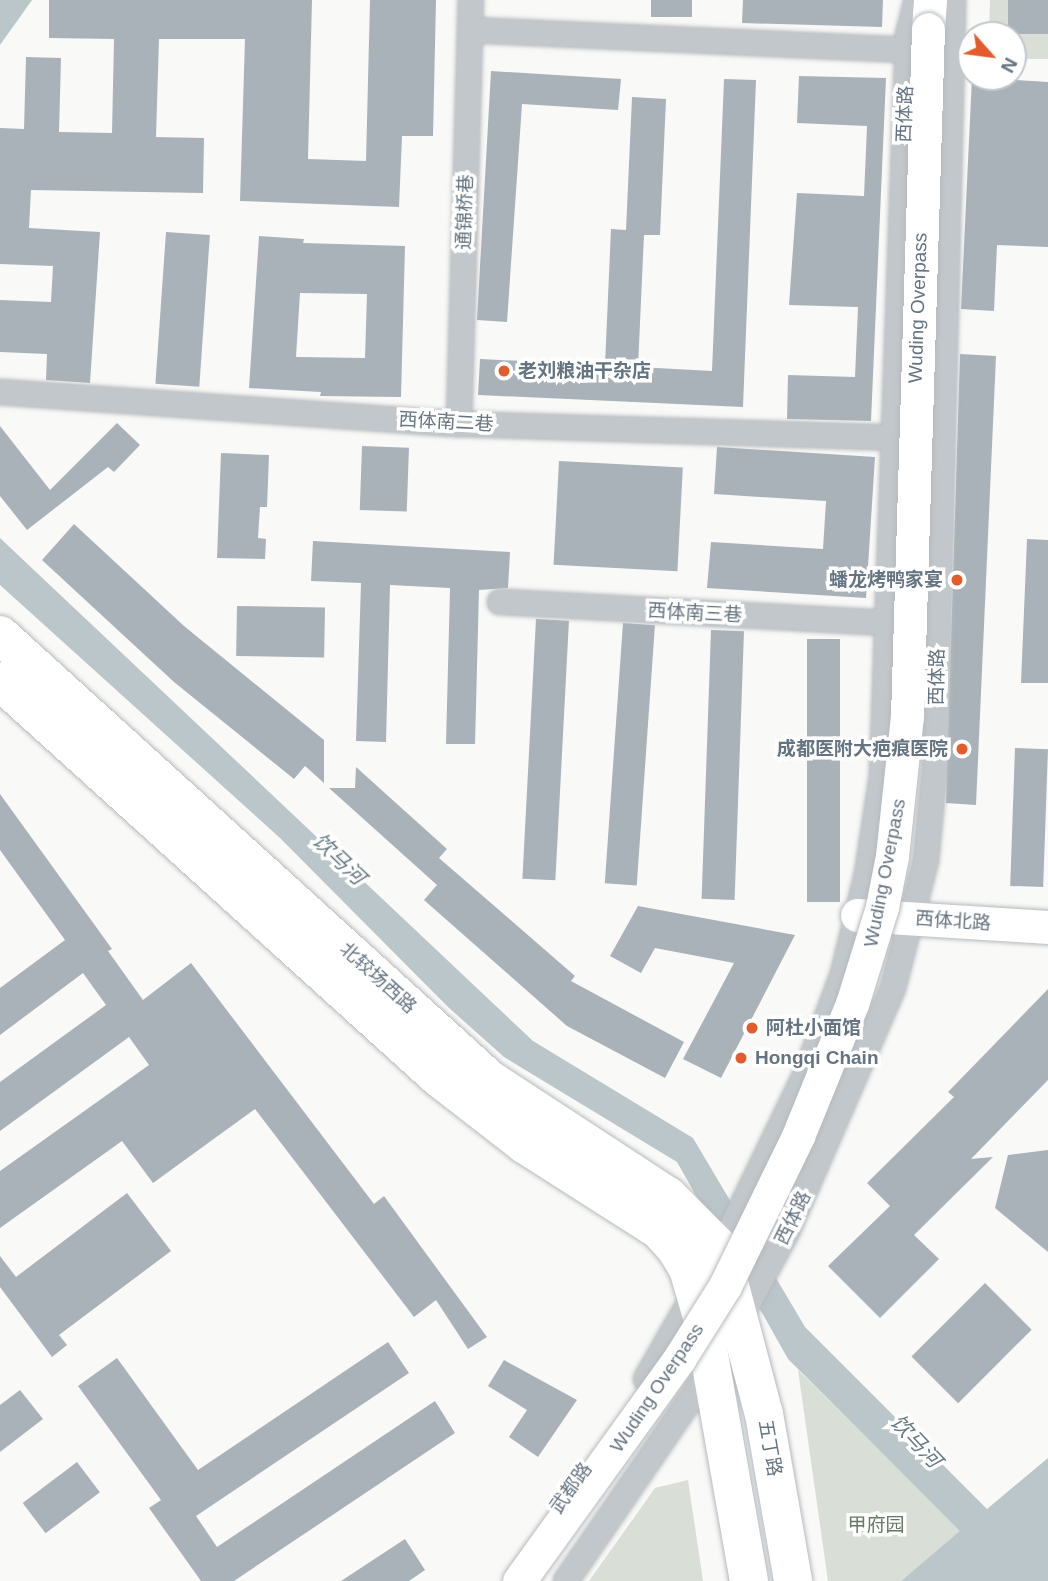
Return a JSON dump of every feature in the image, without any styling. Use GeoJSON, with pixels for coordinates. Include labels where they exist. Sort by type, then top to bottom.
{"type":"FeatureCollection","features":[{"type":"Feature","properties":{"kind":"main road","name":"北较场西路"},"geometry":{"type":"LineString","coordinates":[[0,635],[489,1079],[668,1196],[720,1248],[741,1316]]}},
{"type":"Feature","properties":{"kind":"main road","name":"北较场西路"},"geometry":{"type":"LineString","coordinates":[[0,681],[439,1078],[524,1144],[659,1230],[677,1249],[697,1293],[711,1371]]}},
{"type":"Feature","properties":{"kind":"main road","name":"五丁路"},"geometry":{"type":"LineString","coordinates":[[741,1316],[764,1414],[793,1581]]}},
{"type":"Feature","properties":{"kind":"main road"},"geometry":{"type":"LineString","coordinates":[[711,1371],[749,1581]]}},
{"type":"Feature","properties":{"kind":"street","name":"通锦桥巷"},"geometry":{"type":"LineString","coordinates":[[459,424],[471,0]]}},
{"type":"Feature","properties":{"kind":"street","name":"西体路"},"geometry":{"type":"LineString","coordinates":[[741,1316],[787,1232],[893,988],[926,860],[935,766],[953,0]]}},
{"type":"Feature","properties":{"kind":"street"},"geometry":{"type":"LineString","coordinates":[[470,30],[921,20]]}},
{"type":"Feature","properties":{"kind":"street","name":"西体路"},"geometry":{"type":"LineString","coordinates":[[720,1248],[805,1076],[843,974],[857,915],[882,776],[890,623],[893,438],[921,20]]}},
{"type":"Feature","properties":{"kind":"street","name":"Wuding Overpass"},"geometry":{"type":"LineString","coordinates":[[519,1581],[679,1359],[725,1286],[798,1136],[852,1004],[882,907],[894,843],[907,716],[921,20]]}},
{"type":"Feature","properties":{"kind":"street","name":"西体南二巷"},"geometry":{"type":"LineString","coordinates":[[0,393],[459,424],[893,438]]}},
{"type":"Feature","properties":{"kind":"street","name":"西体南三巷"},"geometry":{"type":"LineString","coordinates":[[500,602],[890,623]]}},
{"type":"Feature","properties":{"kind":"street","name":"西体北路"},"geometry":{"type":"LineString","coordinates":[[857,915],[1048,927]]}},
{"type":"Feature","properties":{"kind":"street","name":"武都路"},"geometry":{"type":"LineString","coordinates":[[503,1581],[616,1424],[697,1293],[720,1248]]}},
{"type":"Feature","properties":{"kind":"street"},"geometry":{"type":"LineString","coordinates":[[566,1581],[711,1371],[741,1316]]}},
{"type":"Feature","properties":{"kind":"green space"},"geometry":{"type":"Polygon","coordinates":[[[990,0],[1048,0],[1048,59],[1027,59],[1027,21],[989,21],[990,0]]]}},
{"type":"Feature","properties":{"kind":"green space","name":"甲府园"},"geometry":{"type":"Polygon","coordinates":[[[798,1370],[961,1531],[901,1581],[828,1581],[798,1370]]]}},
{"type":"Feature","properties":{"kind":"green space"},"geometry":{"type":"Polygon","coordinates":[[[688,1480],[703,1581],[589,1581],[655,1488],[688,1480]]]}},
{"type":"Feature","properties":{"kind":"water"},"geometry":{"type":"Polygon","coordinates":[[[0,0],[32,0],[0,45],[0,0]]]}},
{"type":"Feature","properties":{"kind":"water","name":"饮马河"},"geometry":{"type":"Polygon","coordinates":[[[0,538],[533,1041],[693,1138],[805,1327],[987,1509],[1048,1458],[1048,1581],[901,1581],[960,1531],[788,1359],[677,1162],[504,1057],[448,1007],[280,838],[0,585],[0,538]]]}},
{"type":"Feature","properties":{"kind":"building"},"geometry":{"type":"Polygon","coordinates":[[[49,0],[312,0],[308,159],[366,161],[370,0],[436,0],[433,136],[402,136],[399,207],[240,201],[245,39],[159,39],[156,137],[204,138],[203,193],[31,190],[29,228],[100,232],[90,383],[46,380],[47,354],[0,352],[0,300],[51,302],[53,266],[0,264],[0,128],[24,129],[26,57],[61,58],[59,132],[112,133],[114,39],[49,38],[49,0]]]}},
{"type":"Feature","properties":{"kind":"building"},"geometry":{"type":"Polygon","coordinates":[[[651,0],[692,0],[692,17],[651,17],[651,0]]]}},
{"type":"Feature","properties":{"kind":"building"},"geometry":{"type":"Polygon","coordinates":[[[743,0],[883,0],[882,27],[742,23],[743,0]]]}},
{"type":"Feature","properties":{"kind":"building"},"geometry":{"type":"Polygon","coordinates":[[[1008,0],[1048,0],[1048,34],[1027,34],[1027,21],[1008,21],[1008,0]]]}},
{"type":"Feature","properties":{"kind":"building"},"geometry":{"type":"Polygon","coordinates":[[[491,71],[621,79],[618,110],[522,104],[507,322],[477,320],[491,71]]]}},
{"type":"Feature","properties":{"kind":"building"},"geometry":{"type":"Polygon","coordinates":[[[799,76],[886,78],[871,421],[787,419],[788,375],[855,377],[858,307],[789,305],[797,193],[864,196],[867,126],[797,123],[799,76]]]}},
{"type":"Feature","properties":{"kind":"building"},"geometry":{"type":"Polygon","coordinates":[[[724,79],[756,80],[743,407],[478,395],[480,359],[605,365],[611,229],[626,230],[632,97],[666,99],[660,235],[644,235],[638,367],[712,371],[724,79]]]}},
{"type":"Feature","properties":{"kind":"building"},"geometry":{"type":"Polygon","coordinates":[[[1027,81],[1048,82],[1048,247],[997,245],[994,311],[961,309],[971,91],[1027,91],[1027,81]]]}},
{"type":"Feature","properties":{"kind":"building"},"geometry":{"type":"Polygon","coordinates":[[[166,232],[210,235],[199,387],[155,384],[166,232]]]}},
{"type":"Feature","properties":{"kind":"building"},"geometry":{"type":"Polygon","coordinates":[[[259,236],[304,239],[303,243],[405,246],[401,397],[320,396],[321,392],[249,388],[259,236]],[[300,293],[296,357],[365,358],[367,294],[300,293]]]}},
{"type":"Feature","properties":{"kind":"building"},"geometry":{"type":"Polygon","coordinates":[[[960,354],[996,356],[976,805],[946,803],[960,354]]]}},
{"type":"Feature","properties":{"kind":"building"},"geometry":{"type":"Polygon","coordinates":[[[117,423],[140,445],[114,472],[108,467],[27,530],[0,496],[0,426],[50,490],[117,423]]]}},
{"type":"Feature","properties":{"kind":"building"},"geometry":{"type":"Polygon","coordinates":[[[362,446],[409,448],[407,512],[360,510],[362,446]]]}},
{"type":"Feature","properties":{"kind":"building"},"geometry":{"type":"Polygon","coordinates":[[[717,447],[875,457],[866,598],[707,588],[711,542],[823,549],[826,501],[714,494],[717,447]]]}},
{"type":"Feature","properties":{"kind":"building"},"geometry":{"type":"Polygon","coordinates":[[[221,453],[269,455],[267,507],[260,507],[258,538],[266,539],[265,559],[217,558],[221,453]]]}},
{"type":"Feature","properties":{"kind":"building"},"geometry":{"type":"Polygon","coordinates":[[[559,461],[683,467],[677,571],[554,565],[559,461]]]}},
{"type":"Feature","properties":{"kind":"building"},"geometry":{"type":"Polygon","coordinates":[[[74,524],[184,626],[324,740],[324,783],[305,766],[294,779],[174,682],[42,560],[74,524]]]}},
{"type":"Feature","properties":{"kind":"building"},"geometry":{"type":"Polygon","coordinates":[[[1027,539],[1048,540],[1048,683],[1021,683],[1027,539]]]}},
{"type":"Feature","properties":{"kind":"building"},"geometry":{"type":"Polygon","coordinates":[[[313,541],[510,552],[508,588],[479,590],[475,744],[446,744],[450,588],[390,585],[386,742],[356,741],[361,583],[311,581],[313,541]]]}},
{"type":"Feature","properties":{"kind":"building"},"geometry":{"type":"Polygon","coordinates":[[[237,606],[325,608],[324,658],[236,656],[237,606]]]}},
{"type":"Feature","properties":{"kind":"building"},"geometry":{"type":"Polygon","coordinates":[[[536,619],[569,621],[555,880],[522,879],[536,619]]]}},
{"type":"Feature","properties":{"kind":"building"},"geometry":{"type":"Polygon","coordinates":[[[623,623],[655,625],[637,886],[605,883],[623,623]]]}},
{"type":"Feature","properties":{"kind":"building"},"geometry":{"type":"Polygon","coordinates":[[[711,630],[744,631],[735,900],[702,899],[711,630]]]}},
{"type":"Feature","properties":{"kind":"building"},"geometry":{"type":"Polygon","coordinates":[[[807,639],[840,639],[840,902],[807,902],[807,639]]]}},
{"type":"Feature","properties":{"kind":"building"},"geometry":{"type":"Polygon","coordinates":[[[1015,748],[1048,749],[1043,887],[1010,886],[1015,748]]]}},
{"type":"Feature","properties":{"kind":"building"},"geometry":{"type":"Polygon","coordinates":[[[356,767],[447,849],[439,858],[575,976],[571,981],[684,1042],[665,1078],[567,1026],[424,900],[437,885],[329,788],[355,788],[356,767]]]}},
{"type":"Feature","properties":{"kind":"building"},"geometry":{"type":"Polygon","coordinates":[[[0,794],[112,949],[108,951],[143,1000],[191,963],[374,1204],[384,1196],[487,1337],[468,1349],[436,1300],[414,1317],[255,1109],[153,1183],[122,1141],[0,1228],[0,1171],[149,1065],[129,1037],[0,1131],[0,1082],[106,1005],[83,973],[0,1035],[0,988],[65,940],[0,850],[0,794]]]}},
{"type":"Feature","properties":{"kind":"building"},"geometry":{"type":"Polygon","coordinates":[[[638,906],[795,935],[721,1078],[683,1059],[734,963],[655,948],[641,973],[610,956],[638,906]]]}},
{"type":"Feature","properties":{"kind":"building"},"geometry":{"type":"Polygon","coordinates":[[[1048,989],[1048,1080],[971,1159],[993,1157],[914,1235],[939,1259],[880,1318],[828,1266],[890,1206],[867,1183],[954,1097],[948,1092],[1048,989]]]}},
{"type":"Feature","properties":{"kind":"building"},"geometry":{"type":"Polygon","coordinates":[[[1048,1150],[1048,1252],[995,1208],[1008,1155],[1048,1150]]]}},
{"type":"Feature","properties":{"kind":"building"},"geometry":{"type":"Polygon","coordinates":[[[127,1193],[171,1251],[59,1335],[67,1345],[52,1357],[0,1287],[0,1256],[16,1277],[127,1193]]]}},
{"type":"Feature","properties":{"kind":"building"},"geometry":{"type":"Polygon","coordinates":[[[985,1283],[1032,1330],[958,1403],[911,1357],[985,1283]]]}},
{"type":"Feature","properties":{"kind":"building"},"geometry":{"type":"Polygon","coordinates":[[[388,1342],[409,1373],[196,1516],[217,1547],[435,1401],[455,1433],[234,1581],[201,1581],[149,1508],[161,1500],[78,1386],[117,1358],[198,1470],[388,1342]]]}},
{"type":"Feature","properties":{"kind":"building"},"geometry":{"type":"Polygon","coordinates":[[[504,1360],[577,1400],[538,1457],[509,1437],[527,1410],[488,1386],[504,1360]]]}},
{"type":"Feature","properties":{"kind":"building"},"geometry":{"type":"Polygon","coordinates":[[[20,1390],[43,1419],[0,1452],[0,1405],[20,1390]]]}},
{"type":"Feature","properties":{"kind":"building"},"geometry":{"type":"Polygon","coordinates":[[[77,1462],[100,1492],[46,1533],[23,1503],[77,1462]]]}},
{"type":"Feature","properties":{"kind":"building"},"geometry":{"type":"Polygon","coordinates":[[[405,1539],[425,1570],[409,1581],[341,1581],[405,1539]]]}},
{"type":"Feature","properties":{"kind":"place","name":"老刘粮油干杂店"},"geometry":{"type":"Point","coordinates":[504,371]}},
{"type":"Feature","properties":{"kind":"place","name":"蟠龙烤鸭家宴"},"geometry":{"type":"Point","coordinates":[957,580]}},
{"type":"Feature","properties":{"kind":"place","name":"成都医附大疤痕医院"},"geometry":{"type":"Point","coordinates":[962,749]}},
{"type":"Feature","properties":{"kind":"place","name":"阿杜小面馆"},"geometry":{"type":"Point","coordinates":[752,1028]}},
{"type":"Feature","properties":{"kind":"place","name":"Hongqi Chain"},"geometry":{"type":"Point","coordinates":[741,1058]}}]}
